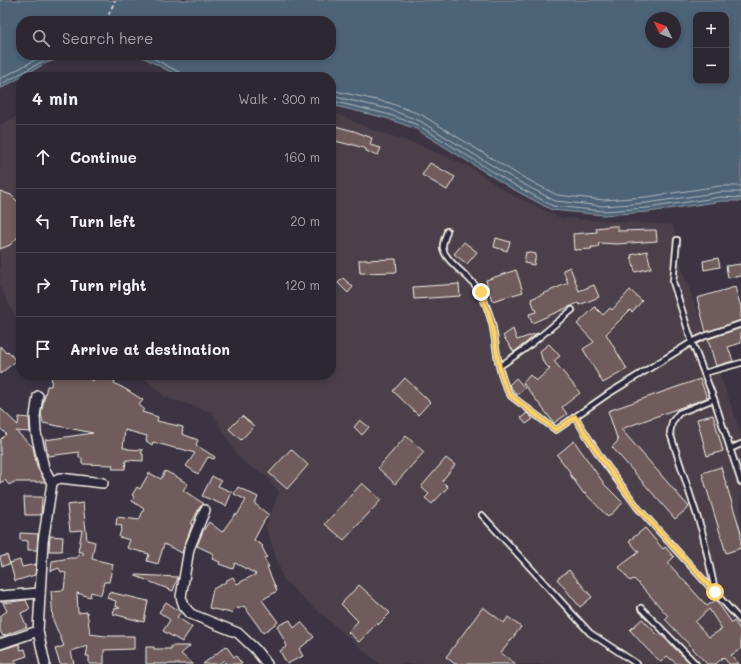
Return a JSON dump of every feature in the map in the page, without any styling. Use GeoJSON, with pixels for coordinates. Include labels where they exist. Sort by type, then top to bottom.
{"type":"FeatureCollection","features":[{"type":"Feature","properties":{"kind":"street"},"geometry":{"type":"LineString","coordinates":[[38,396],[35,416],[36,433],[44,468],[52,483],[43,542],[38,631],[46,664]]}},
{"type":"Feature","properties":{"kind":"street"},"geometry":{"type":"LineString","coordinates":[[52,483],[60,478],[103,483]]}},
{"type":"Feature","properties":{"kind":"street"},"geometry":{"type":"LineString","coordinates":[[205,510],[189,549],[181,597],[184,606],[191,614],[238,633],[255,649],[267,664]]}},
{"type":"Feature","properties":{"kind":"street"},"geometry":{"type":"LineString","coordinates":[[0,596],[40,592]]}},
{"type":"Feature","properties":{"kind":"street"},"geometry":{"type":"LineString","coordinates":[[0,644],[38,631]]}},
{"type":"Feature","properties":{"kind":"lane"},"geometry":{"type":"LineString","coordinates":[[447,231],[443,247],[445,255],[477,286],[481,292],[492,322],[500,366],[507,390],[511,396],[556,430],[608,394],[692,342],[741,324]]}},
{"type":"Feature","properties":{"kind":"lane"},"geometry":{"type":"LineString","coordinates":[[677,240],[673,282],[692,342],[714,400],[741,482]]}},
{"type":"Feature","properties":{"kind":"lane"},"geometry":{"type":"LineString","coordinates":[[500,366],[525,349],[572,310]]}},
{"type":"Feature","properties":{"kind":"lane"},"geometry":{"type":"LineString","coordinates":[[704,372],[741,363]]}},
{"type":"Feature","properties":{"kind":"lane"},"geometry":{"type":"LineString","coordinates":[[714,400],[679,414],[672,422],[670,433],[702,530],[715,592]]}},
{"type":"Feature","properties":{"kind":"lane"},"geometry":{"type":"LineString","coordinates":[[575,417],[601,458],[638,508],[741,621]]}},
{"type":"Feature","properties":{"kind":"lane"},"geometry":{"type":"LineString","coordinates":[[730,448],[741,444]]}},
{"type":"Feature","properties":{"kind":"lane"},"geometry":{"type":"LineString","coordinates":[[482,515],[590,633],[637,664]]}},
{"type":"Feature","properties":{"kind":"lane"},"geometry":{"type":"LineString","coordinates":[[641,608],[696,664]]}},
{"type":"Feature","properties":{"kind":"path"},"geometry":{"type":"LineString","coordinates":[[108,16],[115,0]]}},
{"type":"Feature","properties":{"kind":"shaded area"},"geometry":{"type":"Polygon","coordinates":[[[336,113],[370,129],[416,144],[468,166],[510,194],[561,218],[673,225],[682,269],[741,433],[741,664],[380,664],[305,600],[283,579],[266,527],[279,492],[265,474],[252,468],[238,457],[212,412],[165,397],[146,380],[336,380],[336,113]]]}},
{"type":"Feature","properties":{"kind":"shaded area"},"geometry":{"type":"Polygon","coordinates":[[[16,117],[16,318],[0,286],[0,125],[16,117]]]}},
{"type":"Feature","properties":{"kind":"water"},"geometry":{"type":"Polygon","coordinates":[[[0,0],[741,0],[741,201],[722,201],[648,212],[603,215],[552,210],[509,187],[416,129],[386,118],[336,106],[336,72],[171,72],[148,60],[336,60],[336,16],[16,16],[16,60],[55,60],[46,63],[30,72],[16,72],[16,80],[0,89],[0,0]]]}},
{"type":"Feature","properties":{"kind":"building"},"geometry":{"type":"Polygon","coordinates":[[[336,126],[372,138],[370,145],[381,148],[378,155],[366,151],[366,149],[336,141],[336,126]]]}},
{"type":"Feature","properties":{"kind":"building"},"geometry":{"type":"Polygon","coordinates":[[[430,163],[455,177],[447,190],[422,175],[430,163]]]}},
{"type":"Feature","properties":{"kind":"building"},"geometry":{"type":"Polygon","coordinates":[[[0,191],[11,195],[16,200],[16,239],[10,245],[0,249],[0,191]]]}},
{"type":"Feature","properties":{"kind":"building"},"geometry":{"type":"Polygon","coordinates":[[[618,226],[618,231],[656,230],[657,241],[617,244],[599,243],[598,247],[591,247],[592,249],[574,250],[573,234],[597,232],[596,228],[618,226]]]}},
{"type":"Feature","properties":{"kind":"building"},"geometry":{"type":"Polygon","coordinates":[[[496,238],[510,242],[507,251],[494,247],[496,238]]]}},
{"type":"Feature","properties":{"kind":"building"},"geometry":{"type":"Polygon","coordinates":[[[464,242],[477,252],[467,264],[454,254],[464,242]]]}},
{"type":"Feature","properties":{"kind":"building"},"geometry":{"type":"Polygon","coordinates":[[[647,251],[651,268],[635,272],[631,255],[647,251]]]}},
{"type":"Feature","properties":{"kind":"building"},"geometry":{"type":"Polygon","coordinates":[[[526,252],[536,254],[534,265],[524,263],[526,252]]]}},
{"type":"Feature","properties":{"kind":"building"},"geometry":{"type":"Polygon","coordinates":[[[718,258],[720,267],[704,270],[703,261],[718,258]]]}},
{"type":"Feature","properties":{"kind":"building"},"geometry":{"type":"Polygon","coordinates":[[[396,259],[397,272],[360,273],[359,260],[396,259]]]}},
{"type":"Feature","properties":{"kind":"building"},"geometry":{"type":"Polygon","coordinates":[[[741,264],[741,276],[728,278],[726,266],[741,264]]]}},
{"type":"Feature","properties":{"kind":"building"},"geometry":{"type":"Polygon","coordinates":[[[570,267],[579,291],[594,285],[599,297],[579,305],[578,303],[532,323],[529,314],[536,312],[531,299],[568,283],[563,270],[570,267]]]}},
{"type":"Feature","properties":{"kind":"building"},"geometry":{"type":"Polygon","coordinates":[[[516,270],[523,292],[492,301],[486,280],[516,270]]]}},
{"type":"Feature","properties":{"kind":"building"},"geometry":{"type":"Polygon","coordinates":[[[343,278],[353,287],[348,293],[338,283],[343,278]]]}},
{"type":"Feature","properties":{"kind":"building"},"geometry":{"type":"Polygon","coordinates":[[[459,284],[460,296],[414,299],[413,287],[459,284]]]}},
{"type":"Feature","properties":{"kind":"building"},"geometry":{"type":"Polygon","coordinates":[[[735,287],[741,307],[741,320],[706,332],[697,298],[735,287]]]}},
{"type":"Feature","properties":{"kind":"building"},"geometry":{"type":"Polygon","coordinates":[[[630,290],[642,301],[632,312],[630,310],[606,334],[627,369],[603,383],[583,349],[594,342],[577,324],[595,307],[603,315],[610,308],[612,310],[630,290]]]}},
{"type":"Feature","properties":{"kind":"building"},"geometry":{"type":"Polygon","coordinates":[[[741,328],[741,343],[728,347],[733,361],[716,366],[708,339],[741,328]]]}},
{"type":"Feature","properties":{"kind":"building"},"geometry":{"type":"Polygon","coordinates":[[[513,329],[517,340],[538,333],[514,352],[503,336],[513,329]]]}},
{"type":"Feature","properties":{"kind":"building"},"geometry":{"type":"Polygon","coordinates":[[[549,344],[560,356],[554,361],[580,393],[562,407],[567,414],[554,423],[523,383],[530,375],[536,381],[550,369],[543,362],[540,351],[549,344]]]}},
{"type":"Feature","properties":{"kind":"building"},"geometry":{"type":"Polygon","coordinates":[[[0,346],[6,353],[8,351],[16,361],[0,374],[0,346]]]}},
{"type":"Feature","properties":{"kind":"building"},"geometry":{"type":"Polygon","coordinates":[[[405,378],[430,402],[418,415],[393,391],[405,378]]]}},
{"type":"Feature","properties":{"kind":"building"},"geometry":{"type":"Polygon","coordinates":[[[516,378],[525,388],[517,395],[509,385],[516,378]]]}},
{"type":"Feature","properties":{"kind":"building"},"geometry":{"type":"Polygon","coordinates":[[[700,379],[707,398],[621,429],[689,507],[675,519],[612,447],[618,441],[608,411],[700,379]]]}},
{"type":"Feature","properties":{"kind":"building"},"geometry":{"type":"Polygon","coordinates":[[[52,380],[113,380],[115,381],[114,383],[143,400],[139,405],[144,409],[142,412],[158,417],[157,421],[183,427],[182,434],[198,440],[196,445],[215,457],[214,459],[208,457],[198,474],[186,466],[195,453],[153,442],[152,445],[146,441],[147,436],[125,430],[123,448],[143,450],[141,453],[143,454],[143,461],[126,460],[125,469],[112,469],[113,465],[82,464],[82,458],[79,458],[79,452],[48,456],[45,440],[93,433],[43,423],[41,413],[47,386],[51,386],[52,380]]]}},
{"type":"Feature","properties":{"kind":"building"},"geometry":{"type":"Polygon","coordinates":[[[0,408],[18,425],[19,417],[29,418],[30,432],[16,431],[33,447],[37,467],[45,482],[14,482],[9,485],[5,480],[0,483],[0,440],[6,434],[0,428],[0,408]]]}},
{"type":"Feature","properties":{"kind":"building"},"geometry":{"type":"Polygon","coordinates":[[[527,413],[533,419],[526,424],[521,418],[527,413]]]}},
{"type":"Feature","properties":{"kind":"building"},"geometry":{"type":"Polygon","coordinates":[[[713,415],[723,451],[707,456],[697,419],[713,415]]]}},
{"type":"Feature","properties":{"kind":"building"},"geometry":{"type":"Polygon","coordinates":[[[242,416],[254,426],[241,440],[229,429],[242,416]]]}},
{"type":"Feature","properties":{"kind":"building"},"geometry":{"type":"Polygon","coordinates":[[[360,420],[369,427],[362,435],[354,427],[360,420]]]}},
{"type":"Feature","properties":{"kind":"building"},"geometry":{"type":"Polygon","coordinates":[[[406,436],[424,452],[395,484],[378,468],[406,436]]]}},
{"type":"Feature","properties":{"kind":"building"},"geometry":{"type":"Polygon","coordinates":[[[574,441],[605,485],[623,503],[608,517],[585,493],[584,494],[557,455],[574,441]]]}},
{"type":"Feature","properties":{"kind":"building"},"geometry":{"type":"Polygon","coordinates":[[[291,449],[308,465],[287,489],[269,473],[291,449]]]}},
{"type":"Feature","properties":{"kind":"building"},"geometry":{"type":"Polygon","coordinates":[[[446,458],[455,465],[442,481],[448,487],[432,504],[425,498],[429,494],[421,487],[446,458]]]}},
{"type":"Feature","properties":{"kind":"building"},"geometry":{"type":"Polygon","coordinates":[[[721,467],[741,533],[741,548],[726,553],[702,473],[721,467]]]}},
{"type":"Feature","properties":{"kind":"building"},"geometry":{"type":"Polygon","coordinates":[[[165,471],[188,484],[183,490],[204,504],[200,507],[191,524],[192,525],[182,553],[164,544],[158,564],[147,561],[149,554],[127,548],[130,540],[119,537],[122,526],[116,525],[117,517],[139,520],[144,509],[132,501],[134,497],[132,495],[137,487],[140,489],[149,473],[161,479],[165,471]]]}},
{"type":"Feature","properties":{"kind":"building"},"geometry":{"type":"Polygon","coordinates":[[[212,476],[221,481],[218,486],[232,492],[226,506],[202,496],[212,476]]]}},
{"type":"Feature","properties":{"kind":"building"},"geometry":{"type":"Polygon","coordinates":[[[362,483],[381,500],[344,540],[325,524],[362,483]]]}},
{"type":"Feature","properties":{"kind":"building"},"geometry":{"type":"Polygon","coordinates":[[[238,487],[258,497],[255,504],[269,515],[264,521],[254,540],[263,546],[262,547],[267,557],[264,558],[269,567],[267,567],[277,591],[262,600],[278,622],[263,633],[244,606],[238,609],[237,607],[231,613],[209,608],[213,589],[233,577],[237,584],[256,574],[235,563],[233,569],[219,564],[220,562],[212,559],[214,554],[197,546],[203,531],[209,522],[222,532],[235,514],[237,515],[246,500],[234,494],[238,487]]]}},
{"type":"Feature","properties":{"kind":"building"},"geometry":{"type":"Polygon","coordinates":[[[24,497],[42,497],[41,515],[25,515],[24,497]]]}},
{"type":"Feature","properties":{"kind":"building"},"geometry":{"type":"Polygon","coordinates":[[[83,503],[87,540],[95,542],[92,559],[113,564],[109,582],[104,582],[101,595],[91,592],[90,597],[77,593],[78,613],[87,612],[90,634],[105,636],[134,636],[134,649],[104,650],[104,664],[89,664],[89,656],[86,656],[88,646],[71,651],[74,664],[60,664],[55,649],[64,646],[53,620],[51,591],[64,590],[66,573],[61,572],[59,568],[51,571],[52,561],[77,558],[77,556],[83,555],[83,552],[78,552],[82,530],[70,531],[67,505],[83,503]]]}},
{"type":"Feature","properties":{"kind":"building"},"geometry":{"type":"Polygon","coordinates":[[[645,528],[663,549],[665,547],[674,557],[668,563],[707,606],[716,600],[732,623],[734,621],[741,631],[741,649],[731,655],[739,664],[729,664],[723,657],[716,664],[707,664],[665,619],[668,616],[644,589],[634,579],[630,581],[619,567],[639,552],[629,541],[645,528]],[[709,609],[695,622],[709,637],[722,629],[709,609]]]}},
{"type":"Feature","properties":{"kind":"building"},"geometry":{"type":"Polygon","coordinates":[[[20,533],[38,534],[37,550],[28,550],[28,541],[20,540],[20,533]]]}},
{"type":"Feature","properties":{"kind":"building"},"geometry":{"type":"Polygon","coordinates":[[[50,536],[63,537],[62,551],[49,551],[50,536]]]}},
{"type":"Feature","properties":{"kind":"building"},"geometry":{"type":"Polygon","coordinates":[[[7,555],[10,564],[2,566],[0,557],[7,555]]]}},
{"type":"Feature","properties":{"kind":"building"},"geometry":{"type":"Polygon","coordinates":[[[20,560],[22,567],[36,564],[35,575],[15,581],[10,563],[20,560]]]}},
{"type":"Feature","properties":{"kind":"building"},"geometry":{"type":"Polygon","coordinates":[[[569,570],[592,597],[580,607],[557,579],[569,570]]]}},
{"type":"Feature","properties":{"kind":"building"},"geometry":{"type":"Polygon","coordinates":[[[136,575],[178,577],[173,591],[136,575]]]}},
{"type":"Feature","properties":{"kind":"building"},"geometry":{"type":"Polygon","coordinates":[[[359,585],[390,613],[378,625],[377,623],[359,642],[348,632],[358,621],[341,604],[359,585]]]}},
{"type":"Feature","properties":{"kind":"building"},"geometry":{"type":"Polygon","coordinates":[[[109,592],[148,601],[144,622],[113,614],[114,609],[120,608],[115,606],[116,601],[107,598],[109,592]]]}},
{"type":"Feature","properties":{"kind":"building"},"geometry":{"type":"Polygon","coordinates":[[[26,600],[30,609],[21,613],[27,627],[3,636],[0,631],[0,616],[7,611],[3,603],[26,600]]]}},
{"type":"Feature","properties":{"kind":"building"},"geometry":{"type":"Polygon","coordinates":[[[166,602],[181,612],[177,617],[192,627],[182,642],[163,631],[170,620],[159,612],[166,602]]]}},
{"type":"Feature","properties":{"kind":"building"},"geometry":{"type":"Polygon","coordinates":[[[483,607],[504,623],[508,617],[521,627],[501,653],[516,664],[455,664],[446,657],[483,607]]]}},
{"type":"Feature","properties":{"kind":"building"},"geometry":{"type":"Polygon","coordinates":[[[642,619],[691,664],[677,664],[667,656],[661,662],[630,630],[642,619]]]}},
{"type":"Feature","properties":{"kind":"building"},"geometry":{"type":"Polygon","coordinates":[[[290,620],[294,628],[301,622],[314,637],[299,649],[303,656],[287,664],[280,651],[287,646],[277,626],[290,620]]]}},
{"type":"Feature","properties":{"kind":"building"},"geometry":{"type":"Polygon","coordinates":[[[19,644],[21,650],[25,649],[27,656],[15,660],[17,664],[0,664],[0,650],[19,644]]]}},
{"type":"Feature","properties":{"kind":"building"},"geometry":{"type":"Polygon","coordinates":[[[171,646],[190,646],[181,654],[193,664],[146,664],[146,647],[154,647],[154,649],[171,649],[171,646]]]}},
{"type":"Feature","properties":{"kind":"building"},"geometry":{"type":"Polygon","coordinates":[[[226,646],[234,657],[236,656],[242,664],[223,664],[225,663],[224,660],[219,664],[203,664],[226,646]]]}},
{"type":"Feature","properties":{"kind":"route"},"geometry":{"type":"LineString","coordinates":[[481,292],[492,322],[500,366],[507,390],[511,396],[556,430],[575,417],[601,458],[638,508],[715,592]]}}]}
